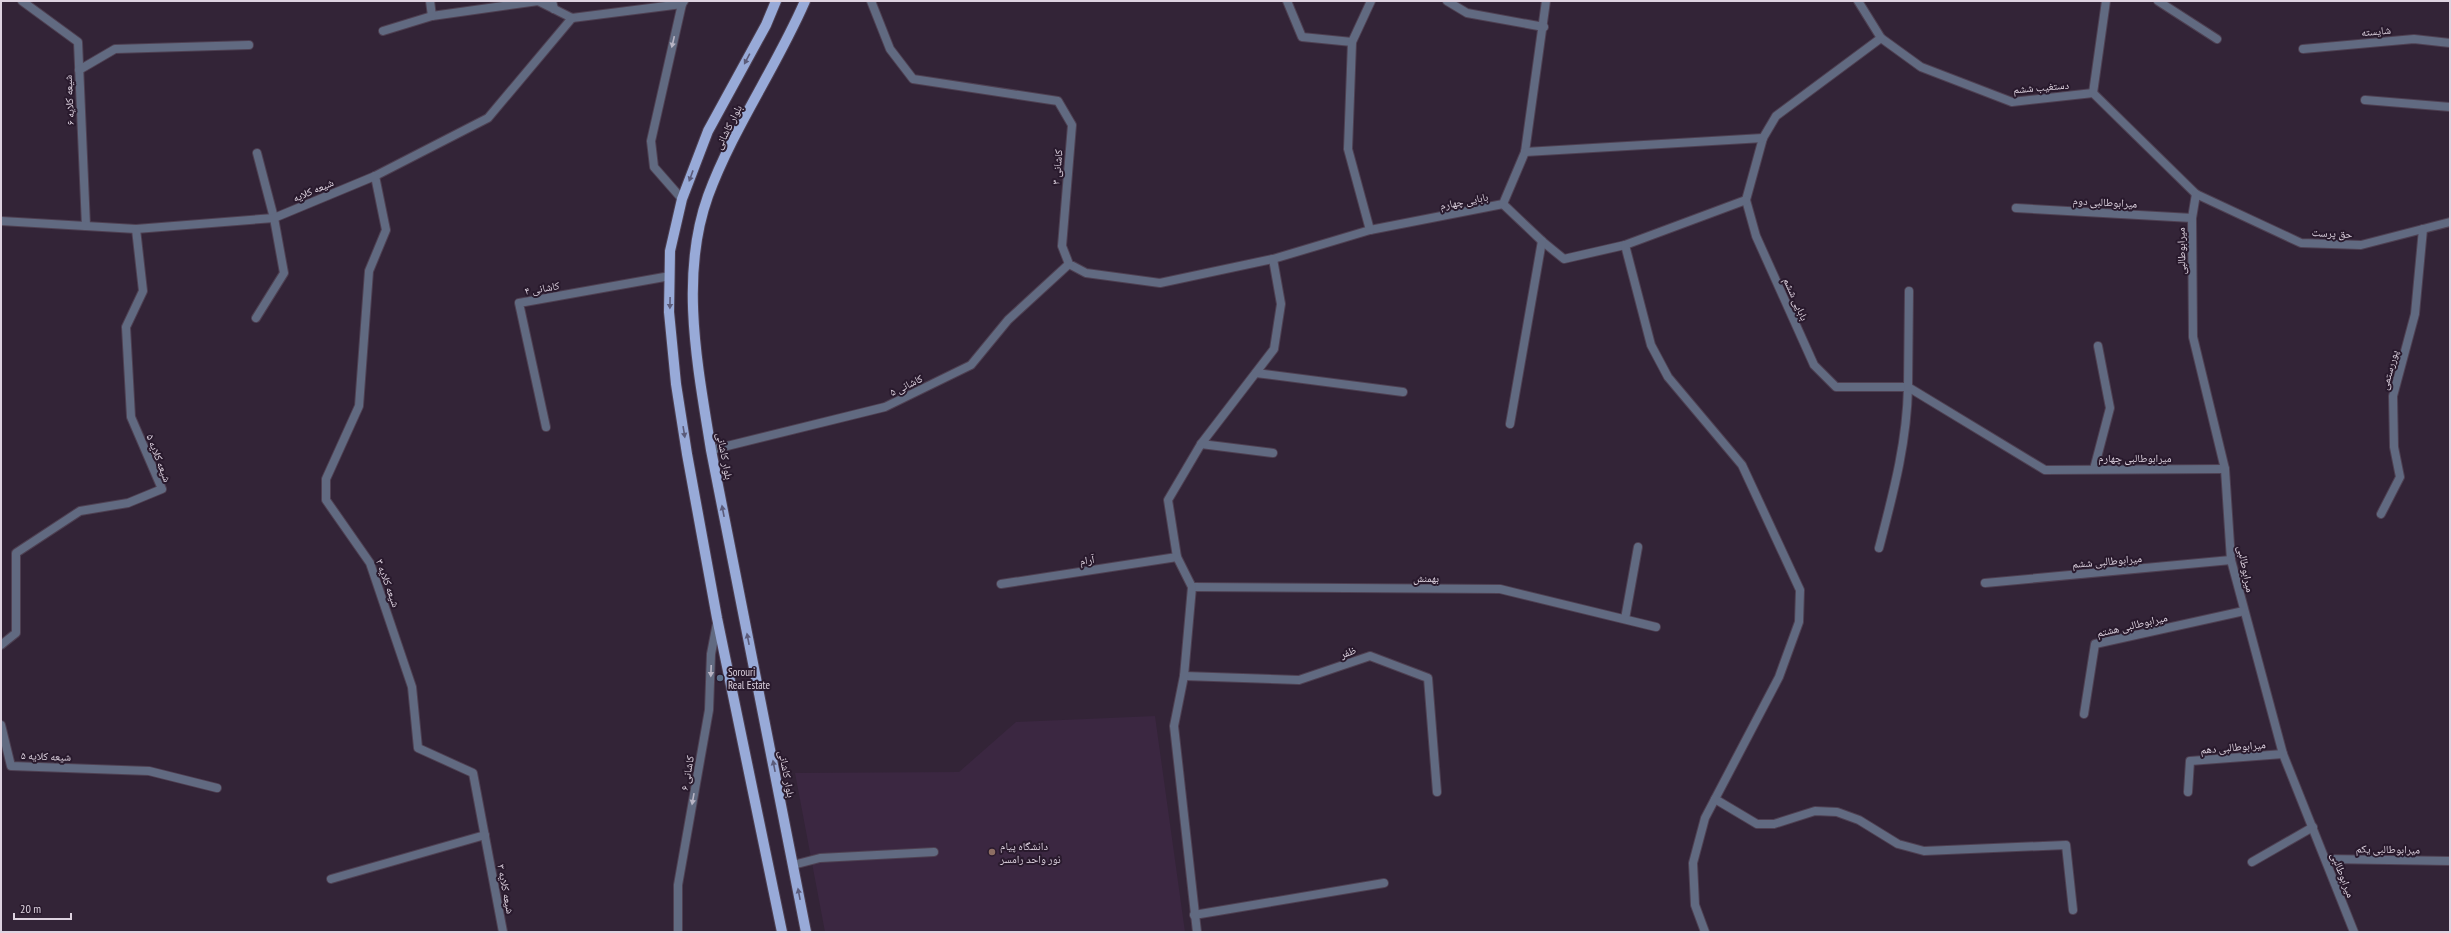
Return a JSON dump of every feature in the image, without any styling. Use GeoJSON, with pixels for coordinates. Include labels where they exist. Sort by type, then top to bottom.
{"type":"FeatureCollection","features":[{"type":"Feature","properties":{"kind":"main road","name":"بلوار کاشانی"},"geometry":{"type":"LineString","coordinates":[[776,1],[766,25],[708,131],[682,199],[670,251],[669,312],[676,384],[718,618],[782,932]]}},
{"type":"Feature","properties":{"kind":"main road","name":"بلوار کاشانی"},"geometry":{"type":"LineString","coordinates":[[805,1],[794,26],[731,145],[708,197],[694,254],[694,312],[700,381],[711,450],[806,932]]}},
{"type":"Feature","properties":{"kind":"street","name":"شیعه کلایه ۶"},"geometry":{"type":"LineString","coordinates":[[22,1],[78,42],[86,226]]}},
{"type":"Feature","properties":{"kind":"street"},"geometry":{"type":"LineString","coordinates":[[430,1],[432,16]]}},
{"type":"Feature","properties":{"kind":"street"},"geometry":{"type":"LineString","coordinates":[[383,31],[432,16],[538,1],[552,5],[572,18],[683,2],[651,141],[654,167],[682,199]]}},
{"type":"Feature","properties":{"kind":"street","name":"کاشانی ۳"},"geometry":{"type":"LineString","coordinates":[[871,1],[890,49],[913,79],[1058,101],[1072,125],[1062,246],[1069,264]]}},
{"type":"Feature","properties":{"kind":"street"},"geometry":{"type":"LineString","coordinates":[[1287,1],[1302,37],[1352,42]]}},
{"type":"Feature","properties":{"kind":"street"},"geometry":{"type":"LineString","coordinates":[[1370,230],[1348,148],[1352,42],[1372,1]]}},
{"type":"Feature","properties":{"kind":"street"},"geometry":{"type":"LineString","coordinates":[[1447,1],[1467,13],[1544,27]]}},
{"type":"Feature","properties":{"kind":"street","name":"بابایی چهارم"},"geometry":{"type":"LineString","coordinates":[[1274,260],[1370,230],[1503,204],[1525,152],[1544,27],[1546,1]]}},
{"type":"Feature","properties":{"kind":"street","name":"دستغیب ششم"},"geometry":{"type":"LineString","coordinates":[[1858,1],[1880,38],[1921,67],[2012,102],[2093,93]]}},
{"type":"Feature","properties":{"kind":"street"},"geometry":{"type":"LineString","coordinates":[[2106,1],[2093,93],[2196,194]]}},
{"type":"Feature","properties":{"kind":"street"},"geometry":{"type":"LineString","coordinates":[[2158,1],[2216,39]]}},
{"type":"Feature","properties":{"kind":"street","name":"شیعه کلایه"},"geometry":{"type":"LineString","coordinates":[[1,222],[136,229],[274,218],[375,176],[488,118],[572,18]]}},
{"type":"Feature","properties":{"kind":"street"},"geometry":{"type":"LineString","coordinates":[[1503,204],[1542,241],[1564,259],[1625,244],[1746,200],[1763,138],[1776,116],[1880,38]]}},
{"type":"Feature","properties":{"kind":"street","name":"شایسته"},"geometry":{"type":"LineString","coordinates":[[2303,48],[2414,39],[2450,43]]}},
{"type":"Feature","properties":{"kind":"street"},"geometry":{"type":"LineString","coordinates":[[79,70],[115,49],[248,45]]}},
{"type":"Feature","properties":{"kind":"street"},"geometry":{"type":"LineString","coordinates":[[2365,100],[2450,106]]}},
{"type":"Feature","properties":{"kind":"street"},"geometry":{"type":"LineString","coordinates":[[1525,152],[1763,138]]}},
{"type":"Feature","properties":{"kind":"street"},"geometry":{"type":"LineString","coordinates":[[256,318],[284,273],[274,218],[258,153]]}},
{"type":"Feature","properties":{"kind":"street","name":"شیعه کلایه ۳"},"geometry":{"type":"LineString","coordinates":[[375,176],[386,230],[369,271],[359,406],[326,479],[326,500],[370,562],[412,687],[418,748],[473,773],[503,932]]}},
{"type":"Feature","properties":{"kind":"street","name":"میرابوطالبی"},"geometry":{"type":"LineString","coordinates":[[2196,194],[2192,218],[2193,337],[2225,469],[2231,560],[2283,754],[2354,932]]}},
{"type":"Feature","properties":{"kind":"street","name":"حق پرست"},"geometry":{"type":"LineString","coordinates":[[2196,194],[2301,242],[2361,246],[2450,222]]}},
{"type":"Feature","properties":{"kind":"street","name":"بابایی ششم"},"geometry":{"type":"LineString","coordinates":[[1746,200],[1756,236],[1814,365],[1836,387],[1908,387]]}},
{"type":"Feature","properties":{"kind":"street","name":"میرابوطالبی دوم"},"geometry":{"type":"LineString","coordinates":[[2016,208],[2192,218]]}},
{"type":"Feature","properties":{"kind":"street","name":"شیعه کلایه ۵"},"geometry":{"type":"LineString","coordinates":[[1,645],[16,633],[16,553],[80,511],[128,503],[162,489],[131,417],[126,328],[143,292],[136,229]]}},
{"type":"Feature","properties":{"kind":"street","name":"پوررستمی"},"geometry":{"type":"LineString","coordinates":[[2381,514],[2400,477],[2394,448],[2393,396],[2415,314],[2423,229]]}},
{"type":"Feature","properties":{"kind":"street"},"geometry":{"type":"LineString","coordinates":[[1510,424],[1542,241]]}},
{"type":"Feature","properties":{"kind":"street"},"geometry":{"type":"LineString","coordinates":[[1625,244],[1651,345],[1668,377],[1742,465],[1800,590],[1799,622],[1779,677],[1705,818],[1693,863],[1695,905],[1705,932]]}},
{"type":"Feature","properties":{"kind":"street"},"geometry":{"type":"LineString","coordinates":[[1069,264],[1086,273],[1160,283],[1274,260],[1281,304],[1274,349],[1201,444],[1168,500],[1177,557],[1192,587],[1184,676],[1174,726],[1197,932]]}},
{"type":"Feature","properties":{"kind":"street","name":"کاشانی ۵"},"geometry":{"type":"LineString","coordinates":[[711,450],[885,407],[971,365],[1008,320],[1069,264]]}},
{"type":"Feature","properties":{"kind":"street","name":"کاشانی ۴"},"geometry":{"type":"LineString","coordinates":[[546,427],[519,303],[670,276]]}},
{"type":"Feature","properties":{"kind":"street"},"geometry":{"type":"LineString","coordinates":[[1879,548],[1900,467],[1908,415],[1909,291]]}},
{"type":"Feature","properties":{"kind":"street"},"geometry":{"type":"LineString","coordinates":[[2094,469],[2110,408],[2098,346]]}},
{"type":"Feature","properties":{"kind":"street"},"geometry":{"type":"LineString","coordinates":[[1256,373],[1403,392]]}},
{"type":"Feature","properties":{"kind":"street","name":"میرابوطالبی چهارم"},"geometry":{"type":"LineString","coordinates":[[1908,387],[2045,470],[2225,469]]}},
{"type":"Feature","properties":{"kind":"street"},"geometry":{"type":"LineString","coordinates":[[1201,444],[1274,453]]}},
{"type":"Feature","properties":{"kind":"street"},"geometry":{"type":"LineString","coordinates":[[1625,619],[1638,548]]}},
{"type":"Feature","properties":{"kind":"street","name":"آرام"},"geometry":{"type":"LineString","coordinates":[[1001,584],[1177,557]]}},
{"type":"Feature","properties":{"kind":"street","name":"میرابوطالبی ششم"},"geometry":{"type":"LineString","coordinates":[[1985,583],[2231,560]]}},
{"type":"Feature","properties":{"kind":"street","name":"بهمنش"},"geometry":{"type":"LineString","coordinates":[[1192,587],[1500,589],[1656,627]]}},
{"type":"Feature","properties":{"kind":"street","name":"میرابوطالبی هشتم"},"geometry":{"type":"LineString","coordinates":[[2084,714],[2095,644],[2244,611]]}},
{"type":"Feature","properties":{"kind":"street","name":"کاشانی ۶"},"geometry":{"type":"LineString","coordinates":[[678,932],[678,886],[710,710],[711,654],[718,618]]}},
{"type":"Feature","properties":{"kind":"street","name":"ظفر"},"geometry":{"type":"LineString","coordinates":[[1184,676],[1299,680],[1370,656],[1428,678],[1437,792]]}},
{"type":"Feature","properties":{"kind":"street","name":"شیعه کلایه ۵"},"geometry":{"type":"LineString","coordinates":[[1,725],[11,766],[149,771],[218,788]]}},
{"type":"Feature","properties":{"kind":"street","name":"میرابوطالبی دهم"},"geometry":{"type":"LineString","coordinates":[[2188,792],[2190,761],[2283,754]]}},
{"type":"Feature","properties":{"kind":"street"},"geometry":{"type":"LineString","coordinates":[[1715,799],[1757,824],[1774,824],[1815,811],[1837,812],[1859,820],[1898,844],[1924,851],[2066,845],[2073,910]]}},
{"type":"Feature","properties":{"kind":"street"},"geometry":{"type":"LineString","coordinates":[[2252,862],[2313,827]]}},
{"type":"Feature","properties":{"kind":"street"},"geometry":{"type":"LineString","coordinates":[[331,879],[485,834]]}},
{"type":"Feature","properties":{"kind":"street"},"geometry":{"type":"LineString","coordinates":[[793,865],[820,858],[934,852]]}},
{"type":"Feature","properties":{"kind":"street","name":"میرابوطالبی یکم"},"geometry":{"type":"LineString","coordinates":[[2326,859],[2450,862]]}},
{"type":"Feature","properties":{"kind":"street"},"geometry":{"type":"LineString","coordinates":[[1194,915],[1384,884]]}},
{"type":"Feature","properties":{"kind":"shaded area","name":"دانشگاه پیام نور واحد رامسر"},"geometry":{"type":"Polygon","coordinates":[[[1155,716],[1185,932],[825,932],[795,773],[959,772],[1016,722],[1155,716]]]}},
{"type":"Feature","properties":{"kind":"place","name":"Sorouri Real Estate"},"geometry":{"type":"Point","coordinates":[720,678]}},
{"type":"Feature","properties":{"kind":"place","name":"دانشگاه پیام نور واحد رامسر"},"geometry":{"type":"Point","coordinates":[992,852]}}]}
